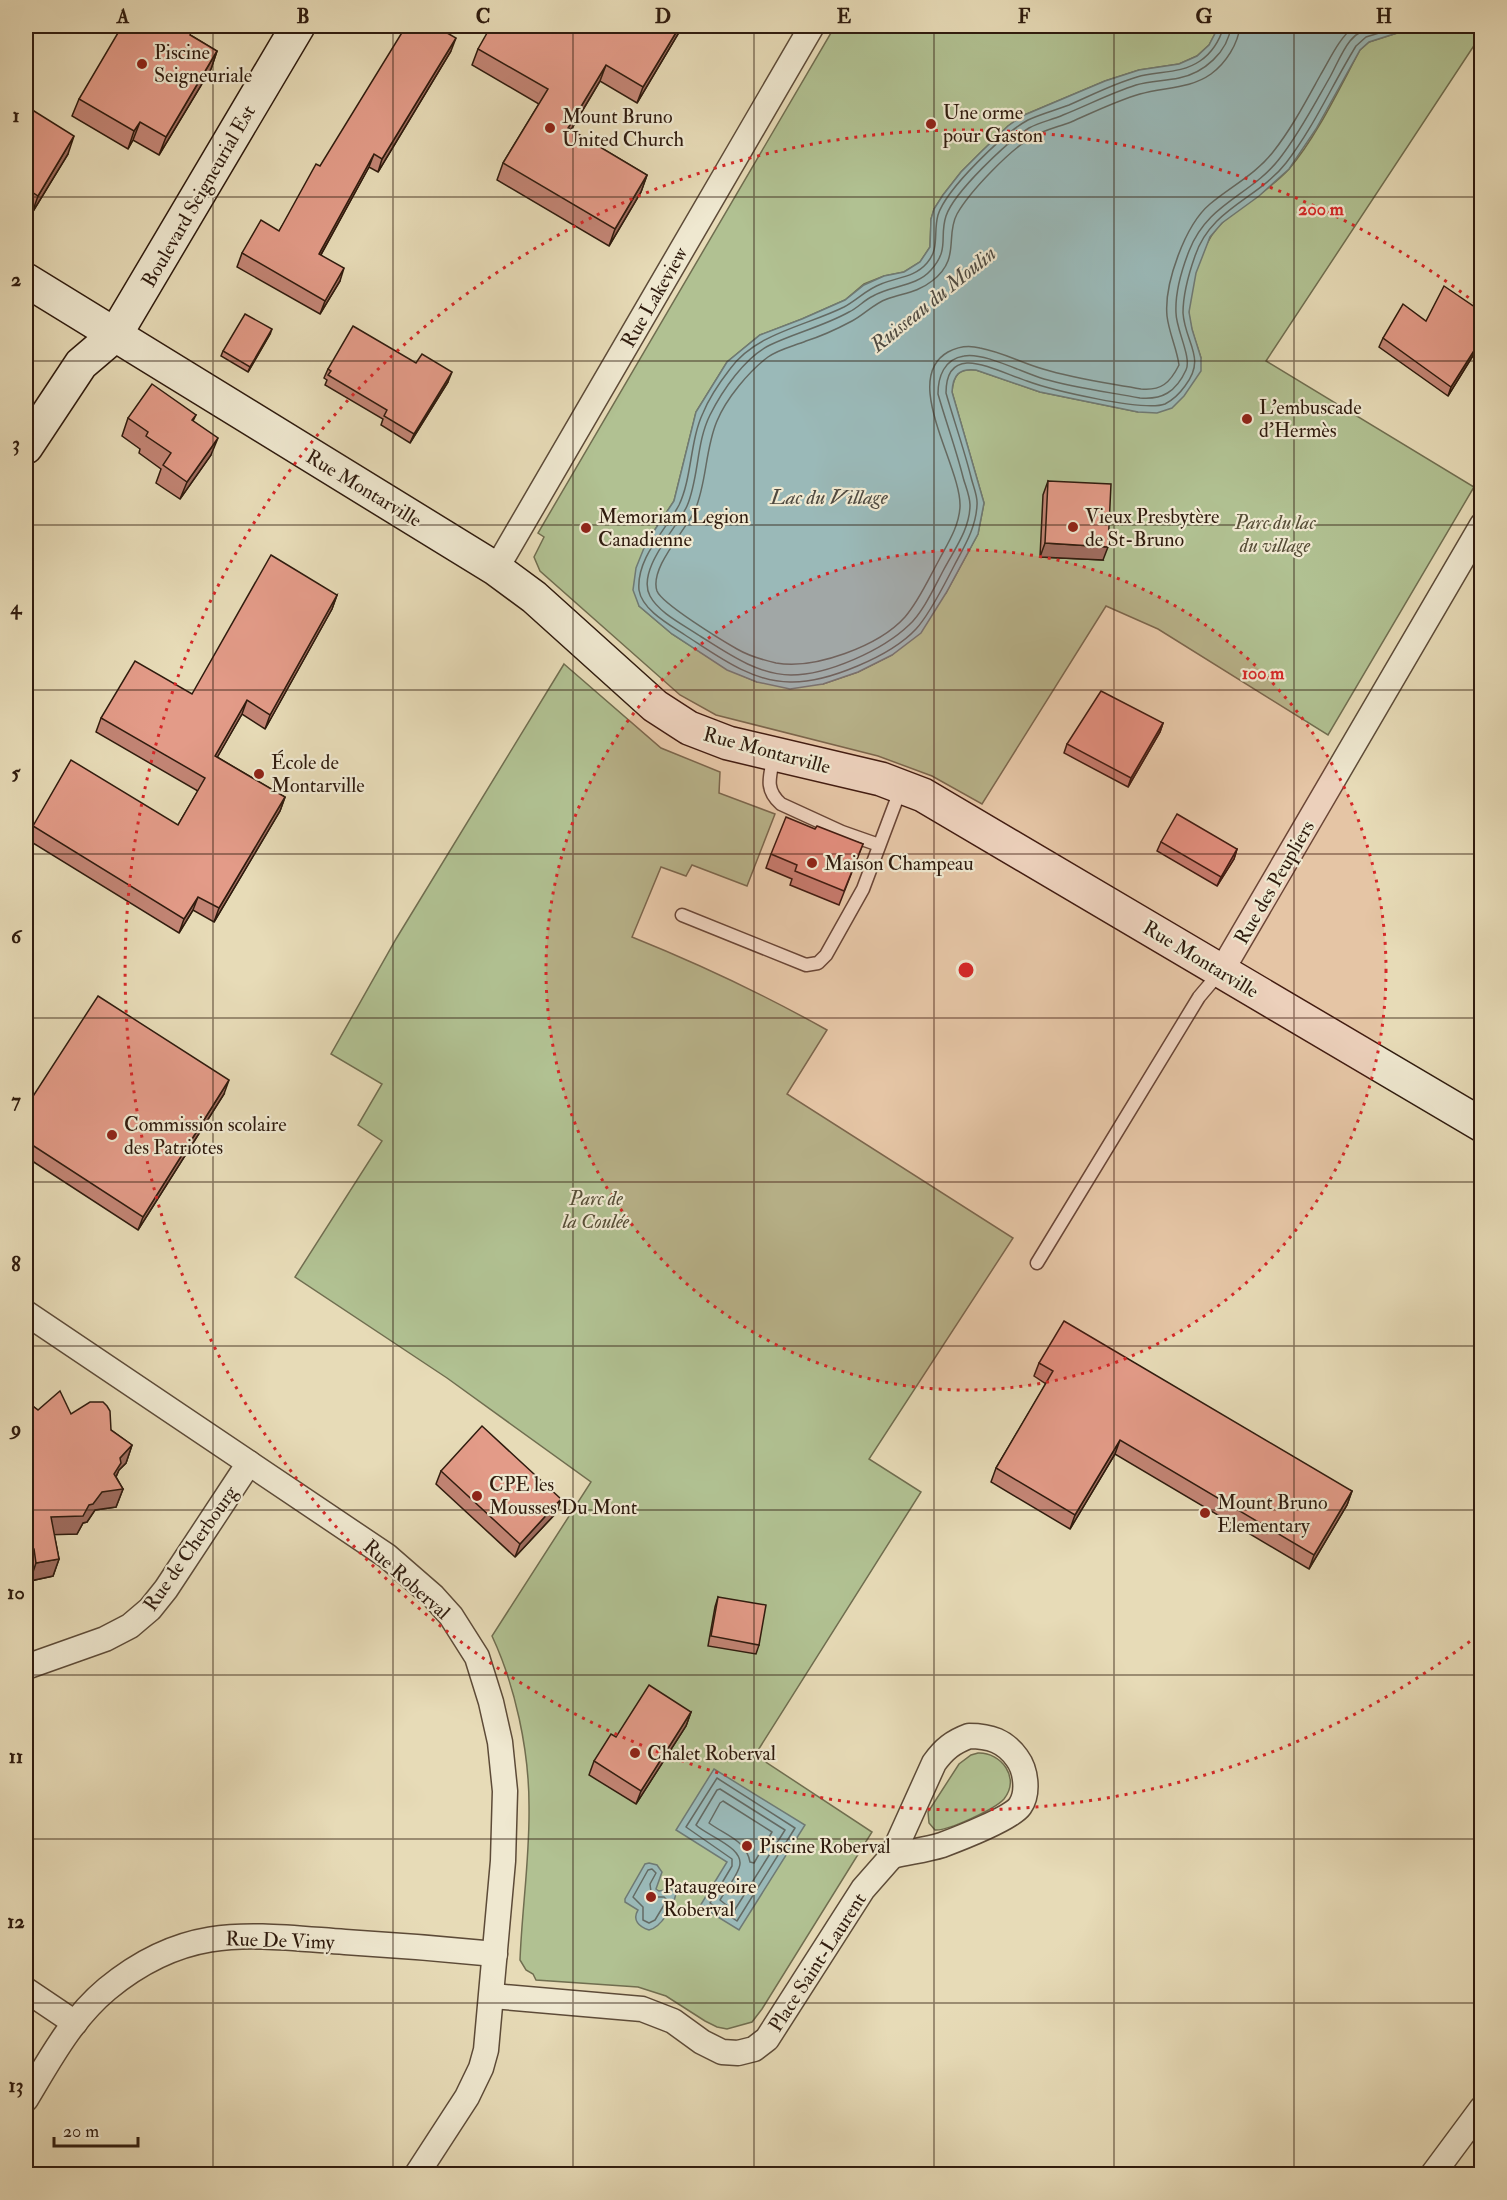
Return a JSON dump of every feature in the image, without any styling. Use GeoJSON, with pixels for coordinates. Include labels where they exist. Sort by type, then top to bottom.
{"type":"FeatureCollection","features":[{"type":"Feature","properties":{"kind":"street","name":"Boulevard Seigneurial Est"},"geometry":{"type":"LineString","coordinates":[[26,447],[81,364],[115,335],[298,26]]}},
{"type":"Feature","properties":{"kind":"street","name":"Rue Lakeview"},"geometry":{"type":"LineString","coordinates":[[496,569],[812,26]]}},
{"type":"Feature","properties":{"kind":"street","name":"Rue Montarville"},"geometry":{"type":"LineString","coordinates":[[26,280],[496,569],[534,597],[666,714],[689,728],[714,739],[902,786],[946,808],[1482,1125]]}},
{"type":"Feature","properties":{"kind":"street","name":"Rue des Peupliers"},"geometry":{"type":"LineString","coordinates":[[1222,970],[1482,525]]}},
{"type":"Feature","properties":{"kind":"street","name":"Rue Roberval"},"geometry":{"type":"LineString","coordinates":[[26,1313],[387,1556],[433,1596],[451,1616],[477,1657],[500,1742],[505,1791],[503,1861],[489,2035],[481,2068],[467,2097],[417,2175]]}},
{"type":"Feature","properties":{"kind":"street","name":"Rue de Cherbourg"},"geometry":{"type":"LineString","coordinates":[[26,1667],[105,1639],[130,1626],[150,1609],[166,1589],[249,1463]]}},
{"type":"Feature","properties":{"kind":"street","name":"Place Saint-Laurent"},"geometry":{"type":"LineString","coordinates":[[492,1996],[642,2009],[673,2021],[714,2049],[730,2053],[754,2049],[767,2039],[863,1889],[892,1856],[934,1763],[943,1751],[955,1741],[969,1736],[985,1736],[1000,1741],[1012,1750],[1021,1762],[1025,1777],[1025,1792],[1021,1806],[1011,1815],[941,1845],[892,1856]]}},
{"type":"Feature","properties":{"kind":"street","name":"Rue De Vimy"},"geometry":{"type":"LineString","coordinates":[[26,2099],[75,2023],[106,1990],[132,1970],[177,1948],[210,1939],[243,1935],[495,1954]]}},
{"type":"Feature","properties":{"kind":"street"},"geometry":{"type":"LineString","coordinates":[[26,1990],[75,2023]]}},
{"type":"Feature","properties":{"kind":"street"},"geometry":{"type":"LineString","coordinates":[[1432,2175],[1481,2112]]}},
{"type":"Feature","properties":{"kind":"lane"},"geometry":{"type":"LineString","coordinates":[[775,754],[770,789],[773,797],[781,804],[842,832],[879,845]]}},
{"type":"Feature","properties":{"kind":"lane"},"geometry":{"type":"LineString","coordinates":[[681,915],[806,965],[818,963],[826,956],[858,898],[902,786]]}},
{"type":"Feature","properties":{"kind":"lane","name":"Rue des Peupliers"},"geometry":{"type":"LineString","coordinates":[[1037,1263],[1198,997],[1222,970]]}},
{"type":"Feature","properties":{"kind":"green space","name":"Parc du lac du village"},"geometry":{"type":"Polygon","coordinates":[[[835,26],[1219,26],[1209,45],[1197,56],[1179,64],[1139,70],[1105,81],[1022,116],[1008,126],[961,172],[943,195],[931,219],[930,247],[920,262],[904,272],[884,276],[864,284],[845,300],[760,335],[727,362],[696,412],[674,501],[646,543],[639,606],[672,634],[727,669],[757,682],[823,684],[858,672],[892,655],[946,593],[978,534],[984,503],[952,392],[958,374],[965,370],[976,370],[1040,392],[1138,412],[1201,358],[1191,325],[1189,303],[1198,264],[1216,229],[1274,183],[1299,157],[1327,112],[1360,50],[1369,42],[1419,26],[1481,26],[1481,35],[1266,361],[1474,487],[1328,735],[1158,629],[1106,606],[982,804],[932,776],[878,756],[716,715],[680,695],[540,571],[534,557],[544,537],[538,533],[835,26]]]}},
{"type":"Feature","properties":{"kind":"green space","name":"Parc de la Coulée"},"geometry":{"type":"Polygon","coordinates":[[[564,664],[661,748],[720,772],[719,793],[775,814],[747,886],[692,865],[686,876],[661,867],[632,937],[731,980],[827,1030],[787,1094],[1013,1238],[869,1459],[921,1492],[755,1755],[872,1832],[762,2009],[752,2022],[727,2029],[705,2021],[666,1996],[638,1987],[536,1980],[520,1960],[529,1824],[528,1784],[523,1740],[514,1697],[492,1636],[591,1482],[447,1378],[295,1277],[382,1141],[358,1125],[382,1084],[331,1054],[396,939],[564,664]]]}},
{"type":"Feature","properties":{"kind":"green space"},"geometry":{"type":"Polygon","coordinates":[[[978,1753],[994,1757],[1006,1768],[1009,1775],[1009,1791],[1004,1799],[982,1813],[950,1827],[935,1830],[929,1823],[928,1812],[959,1764],[978,1753]]]}},
{"type":"Feature","properties":{"kind":"water","name":"Lac du Village"},"geometry":{"type":"Polygon","coordinates":[[[1219,26],[1419,26],[1369,42],[1360,50],[1316,129],[1289,169],[1259,196],[1222,223],[1210,237],[1196,273],[1189,312],[1201,358],[1201,371],[1184,396],[1172,408],[1157,413],[1138,412],[1040,392],[976,370],[965,370],[958,374],[952,392],[984,503],[978,534],[921,633],[892,655],[858,672],[823,684],[790,689],[757,682],[727,670],[672,634],[639,606],[633,590],[636,568],[646,543],[674,501],[696,412],[727,362],[760,335],[845,300],[864,285],[884,276],[904,272],[920,262],[930,247],[931,219],[943,195],[982,151],[1022,116],[1105,81],[1139,70],[1179,64],[1197,56],[1209,45],[1219,26]]]}},
{"type":"Feature","properties":{"kind":"water","name":"Piscine Roberval"},"geometry":{"type":"Polygon","coordinates":[[[714,1769],[805,1825],[739,1930],[700,1906],[727,1862],[676,1830],[714,1769]]]}},
{"type":"Feature","properties":{"kind":"water","name":"Pataugeoire Roberval"},"geometry":{"type":"Polygon","coordinates":[[[645,1864],[657,1865],[662,1872],[656,1889],[659,1891],[671,1889],[676,1894],[670,1910],[658,1925],[649,1930],[638,1923],[636,1914],[638,1910],[625,1902],[625,1899],[645,1864]]]}},
{"type":"Feature","properties":{"kind":"building"},"geometry":{"type":"Polygon","coordinates":[[[122,26],[195,26],[190,35],[217,51],[166,137],[140,122],[134,131],[79,99],[122,26]]]}},
{"type":"Feature","properties":{"kind":"building"},"geometry":{"type":"Polygon","coordinates":[[[406,26],[435,26],[456,38],[382,159],[374,154],[319,254],[344,268],[325,301],[242,253],[261,220],[279,231],[316,164],[320,166],[406,26]]]}},
{"type":"Feature","properties":{"kind":"building","name":"Mount Bruno United Church"},"geometry":{"type":"Polygon","coordinates":[[[491,26],[680,26],[643,87],[606,65],[568,128],[647,175],[615,229],[503,163],[548,89],[478,49],[491,26]]]}},
{"type":"Feature","properties":{"kind":"building"},"geometry":{"type":"Polygon","coordinates":[[[26,106],[74,136],[38,196],[26,188],[26,106]]]}},
{"type":"Feature","properties":{"kind":"building"},"geometry":{"type":"Polygon","coordinates":[[[1444,286],[1482,312],[1482,338],[1451,387],[1383,338],[1403,304],[1426,321],[1444,286]]]}},
{"type":"Feature","properties":{"kind":"building"},"geometry":{"type":"Polygon","coordinates":[[[245,314],[272,329],[250,367],[223,351],[245,314]]]}},
{"type":"Feature","properties":{"kind":"building"},"geometry":{"type":"Polygon","coordinates":[[[353,326],[416,363],[422,354],[452,372],[414,434],[384,416],[387,410],[328,375],[331,371],[328,369],[353,326]]]}},
{"type":"Feature","properties":{"kind":"building"},"geometry":{"type":"Polygon","coordinates":[[[152,384],[196,415],[192,420],[218,438],[187,482],[163,465],[171,453],[146,436],[148,432],[128,418],[152,384]]]}},
{"type":"Feature","properties":{"kind":"building","name":"Vieux Presbytère de St-Bruno"},"geometry":{"type":"Polygon","coordinates":[[[1048,481],[1111,484],[1108,547],[1045,543],[1048,481]]]}},
{"type":"Feature","properties":{"kind":"building"},"geometry":{"type":"Polygon","coordinates":[[[271,555],[337,595],[270,715],[247,700],[215,756],[285,797],[219,908],[198,897],[184,919],[33,826],[71,760],[178,825],[205,778],[101,718],[135,661],[192,694],[271,555]]]}},
{"type":"Feature","properties":{"kind":"building"},"geometry":{"type":"Polygon","coordinates":[[[1101,691],[1163,723],[1131,778],[1067,744],[1101,691]]]}},
{"type":"Feature","properties":{"kind":"building"},"geometry":{"type":"Polygon","coordinates":[[[1177,814],[1237,849],[1221,877],[1161,842],[1177,814]]]}},
{"type":"Feature","properties":{"kind":"building","name":"Maison Champeau"},"geometry":{"type":"Polygon","coordinates":[[[786,817],[863,844],[844,891],[795,871],[797,865],[771,854],[786,817]]]}},
{"type":"Feature","properties":{"kind":"building","name":"Commission scolaire des Patriotes"},"geometry":{"type":"Polygon","coordinates":[[[98,996],[229,1080],[143,1217],[26,1141],[26,1107],[98,996]]]}},
{"type":"Feature","properties":{"kind":"building"},"geometry":{"type":"Polygon","coordinates":[[[1064,1321],[1352,1491],[1314,1555],[1120,1440],[1075,1515],[996,1468],[1053,1371],[1039,1363],[1064,1321]]]}},
{"type":"Feature","properties":{"kind":"building"},"geometry":{"type":"Polygon","coordinates":[[[60,1391],[71,1414],[90,1402],[103,1402],[110,1411],[111,1430],[132,1445],[120,1458],[121,1463],[114,1474],[123,1489],[102,1492],[93,1504],[89,1505],[83,1516],[51,1517],[59,1559],[36,1563],[34,1549],[26,1544],[26,1401],[38,1410],[60,1391]]]}},
{"type":"Feature","properties":{"kind":"building"},"geometry":{"type":"Polygon","coordinates":[[[482,1426],[561,1499],[520,1544],[441,1471],[482,1426]]]}},
{"type":"Feature","properties":{"kind":"building"},"geometry":{"type":"Polygon","coordinates":[[[718,1597],[766,1605],[759,1645],[711,1636],[718,1597]]]}},
{"type":"Feature","properties":{"kind":"building","name":"Chalet Roberval"},"geometry":{"type":"Polygon","coordinates":[[[649,1685],[691,1712],[641,1791],[594,1761],[611,1734],[616,1737],[649,1685]]]}},
{"type":"Feature","properties":{"kind":"place","name":"Piscine Seigneuriale"},"geometry":{"type":"Point","coordinates":[142,64]}},
{"type":"Feature","properties":{"kind":"place","name":"Une orme pour Gaston"},"geometry":{"type":"Point","coordinates":[931,124]}},
{"type":"Feature","properties":{"kind":"place","name":"Mount Bruno United Church"},"geometry":{"type":"Point","coordinates":[550,128]}},
{"type":"Feature","properties":{"kind":"place","name":"L'embuscade d'Hermès"},"geometry":{"type":"Point","coordinates":[1247,419]}},
{"type":"Feature","properties":{"kind":"place","name":"Vieux Presbytère de St-Bruno"},"geometry":{"type":"Point","coordinates":[1073,527]}},
{"type":"Feature","properties":{"kind":"place","name":"Memoriam Legion Canadienne"},"geometry":{"type":"Point","coordinates":[586,528]}},
{"type":"Feature","properties":{"kind":"place","name":"École de Montarville"},"geometry":{"type":"Point","coordinates":[259,774]}},
{"type":"Feature","properties":{"kind":"place","name":"Maison Champeau"},"geometry":{"type":"Point","coordinates":[812,863]}},
{"type":"Feature","properties":{"kind":"place","name":"Commission scolaire des Patriotes"},"geometry":{"type":"Point","coordinates":[112,1135]}},
{"type":"Feature","properties":{"kind":"place","name":"CPE les Mousses Du Mont"},"geometry":{"type":"Point","coordinates":[477,1496]}},
{"type":"Feature","properties":{"kind":"place","name":"Mount Bruno Elementary"},"geometry":{"type":"Point","coordinates":[1205,1513]}},
{"type":"Feature","properties":{"kind":"place","name":"Chalet Roberval"},"geometry":{"type":"Point","coordinates":[635,1753]}},
{"type":"Feature","properties":{"kind":"place","name":"Piscine Roberval"},"geometry":{"type":"Point","coordinates":[747,1846]}},
{"type":"Feature","properties":{"kind":"place","name":"Pataugeoire Roberval"},"geometry":{"type":"Point","coordinates":[651,1897]}},
{"type":"Feature","properties":{"kind":"water label","name":"Ruisseau du Moulin"},"geometry":{"type":"Point","coordinates":[933,299]}}]}
